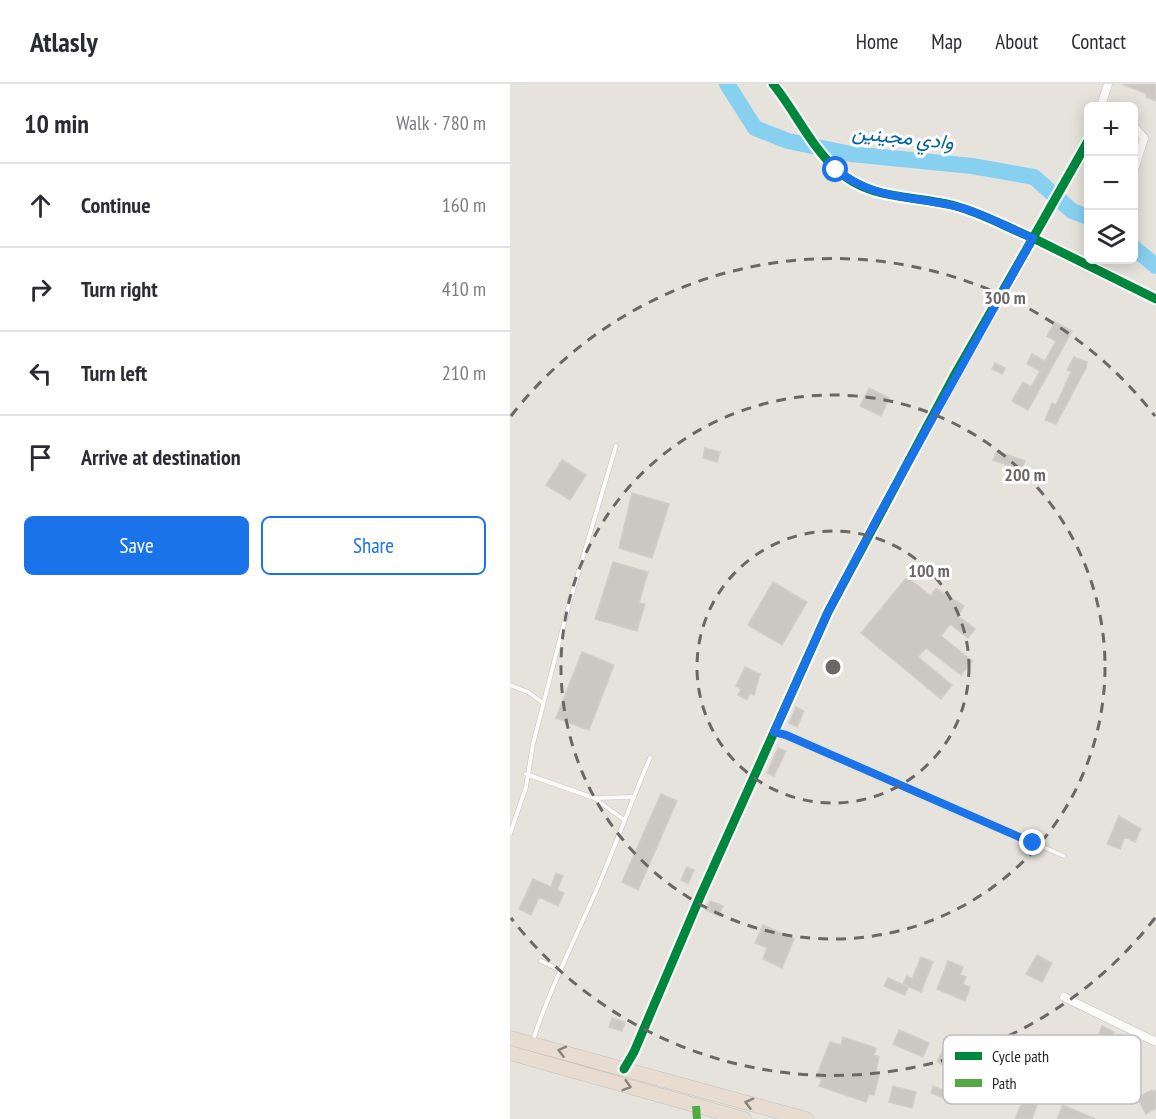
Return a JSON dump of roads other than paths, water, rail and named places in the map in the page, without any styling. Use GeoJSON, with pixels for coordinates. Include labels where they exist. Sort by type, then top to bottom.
{"type":"FeatureCollection","features":[{"type":"Feature","properties":{"kind":"highway"},"geometry":{"type":"LineString","coordinates":[[510,1038],[806,1119]]}},
{"type":"Feature","properties":{"kind":"highway"},"geometry":{"type":"LineString","coordinates":[[510,1053],[744,1119]]}},
{"type":"Feature","properties":{"kind":"highway"},"geometry":{"type":"LineString","coordinates":[[597,1078],[602,1062]]}},
{"type":"Feature","properties":{"kind":"street"},"geometry":{"type":"LineString","coordinates":[[773,84],[807,134],[836,170],[856,184],[873,192],[966,209],[1084,261]]}},
{"type":"Feature","properties":{"kind":"street"},"geometry":{"type":"LineString","coordinates":[[1102,102],[1108,84]]}},
{"type":"Feature","properties":{"kind":"street"},"geometry":{"type":"LineString","coordinates":[[1138,129],[1144,138],[1138,157]]}},
{"type":"Feature","properties":{"kind":"street"},"geometry":{"type":"LineString","coordinates":[[624,1069],[634,1052],[828,612],[1050,206],[1065,186],[1084,150]]}},
{"type":"Feature","properties":{"kind":"street"},"geometry":{"type":"LineString","coordinates":[[1091,264],[1156,299]]}},
{"type":"Feature","properties":{"kind":"street"},"geometry":{"type":"LineString","coordinates":[[1064,996],[1156,1042]]}},
{"type":"Feature","properties":{"kind":"lane"},"geometry":{"type":"LineString","coordinates":[[510,834],[526,787],[526,774],[569,604],[616,446]]}},
{"type":"Feature","properties":{"kind":"lane"},"geometry":{"type":"LineString","coordinates":[[510,685],[528,692],[543,703]]}},
{"type":"Feature","properties":{"kind":"lane"},"geometry":{"type":"LineString","coordinates":[[774,732],[786,735],[1065,856]]}},
{"type":"Feature","properties":{"kind":"lane"},"geometry":{"type":"LineString","coordinates":[[532,1044],[549,993],[561,971],[611,856],[623,819],[650,758]]}},
{"type":"Feature","properties":{"kind":"lane"},"geometry":{"type":"LineString","coordinates":[[526,774],[594,798],[623,819]]}},
{"type":"Feature","properties":{"kind":"lane"},"geometry":{"type":"LineString","coordinates":[[594,798],[633,797]]}},
{"type":"Feature","properties":{"kind":"lane"},"geometry":{"type":"LineString","coordinates":[[541,961],[561,971]]}},
{"type":"Feature","properties":{"kind":"waterway","name":"وادي مجينين"},"geometry":{"type":"LineString","coordinates":[[727,84],[755,128],[788,141],[851,154],[972,166],[1034,177],[1072,211],[1084,216]]}},
{"type":"Feature","properties":{"kind":"waterway","name":"وادي مجينين"},"geometry":{"type":"LineString","coordinates":[[1138,251],[1156,266]]}}]}
